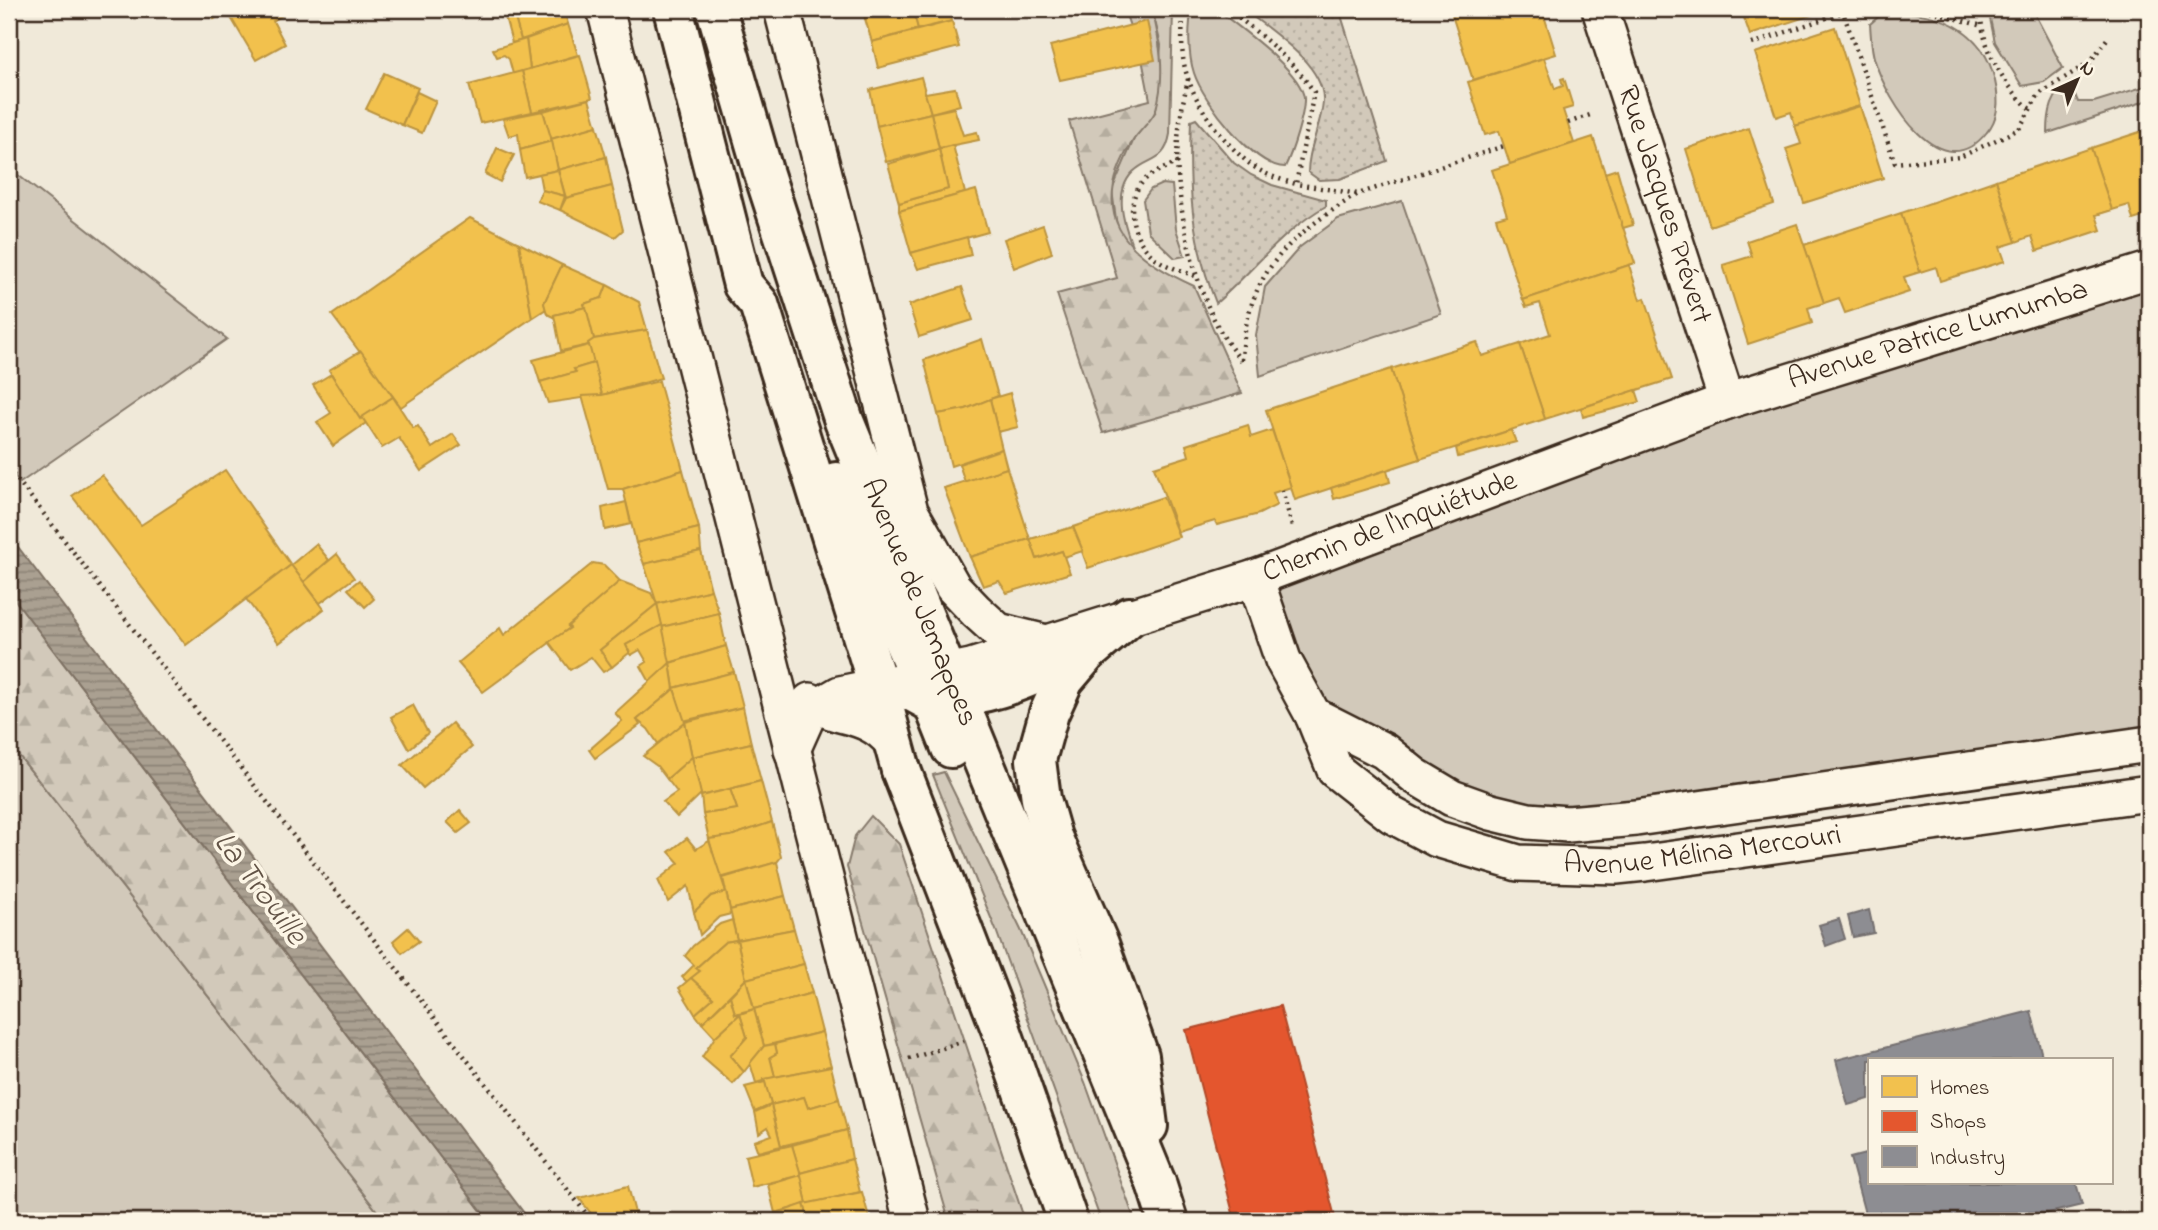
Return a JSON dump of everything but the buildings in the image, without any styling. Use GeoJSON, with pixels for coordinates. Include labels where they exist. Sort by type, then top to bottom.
{"type":"FeatureCollection","features":[{"type":"Feature","properties":{"kind":"main road","name":"Avenue de Jemappes"},"geometry":{"type":"LineString","coordinates":[[673,9],[743,285],[759,304],[772,349],[922,683],[1156,1183]]}},
{"type":"Feature","properties":{"kind":"main road","name":"Avenue de Jemappes"},"geometry":{"type":"LineString","coordinates":[[716,9],[763,171],[844,421],[922,683],[897,756],[1001,1029],[1068,1221]]}},
{"type":"Feature","properties":{"kind":"main road"},"geometry":{"type":"LineString","coordinates":[[1129,617],[1087,653],[1064,680],[1049,713],[1036,760],[1041,799],[1052,837],[1099,944],[1139,1056],[1156,1183],[1168,1221]]}},
{"type":"Feature","properties":{"kind":"main road"},"geometry":{"type":"LineString","coordinates":[[922,683],[1002,687],[1087,653]]}},
{"type":"Feature","properties":{"kind":"main road"},"geometry":{"type":"LineString","coordinates":[[922,683],[933,702],[1115,1116],[1156,1183]]}},
{"type":"Feature","properties":{"kind":"street"},"geometry":{"type":"LineString","coordinates":[[605,9],[912,1221]]}},
{"type":"Feature","properties":{"kind":"street","name":"Avenue de Jemappes"},"geometry":{"type":"LineString","coordinates":[[782,9],[910,511],[953,587],[976,611],[999,631],[1050,644]]}},
{"type":"Feature","properties":{"kind":"street","name":"Rue Jacques Prévert"},"geometry":{"type":"LineString","coordinates":[[1600,9],[1727,401]]}},
{"type":"Feature","properties":{"kind":"street","name":"Avenue Patrice Lumumba"},"geometry":{"type":"LineString","coordinates":[[1727,401],[2149,270]]}},
{"type":"Feature","properties":{"kind":"street","name":"Chemin de l'Inquiétude"},"geometry":{"type":"LineString","coordinates":[[818,707],[840,694],[922,683],[1255,578],[1727,401]]}},
{"type":"Feature","properties":{"kind":"street"},"geometry":{"type":"LineString","coordinates":[[910,511],[922,683]]}},
{"type":"Feature","properties":{"kind":"street","name":"Avenue Mélina Mercouri"},"geometry":{"type":"LineString","coordinates":[[1255,578],[1283,660],[1313,715],[1335,770],[1392,815],[1437,839],[1518,863],[1616,866],[1645,863],[2149,793]]}},
{"type":"Feature","properties":{"kind":"street"},"geometry":{"type":"LineString","coordinates":[[769,658],[799,694],[825,712],[847,714],[879,726],[897,756]]}},
{"type":"Feature","properties":{"kind":"street"},"geometry":{"type":"LineString","coordinates":[[792,750],[808,712],[818,707]]}},
{"type":"Feature","properties":{"kind":"street","name":"Avenue Mélina Mercouri"},"geometry":{"type":"LineString","coordinates":[[1313,715],[1384,751],[1415,776],[1452,798],[1516,818],[1568,824],[1636,818],[2149,744]]}},
{"type":"Feature","properties":{"kind":"path"},"geometry":{"type":"LineString","coordinates":[[1183,9],[1182,51],[1188,79],[1198,101],[1243,159],[1276,178],[1358,194]]}},
{"type":"Feature","properties":{"kind":"path"},"geometry":{"type":"LineString","coordinates":[[1228,9],[1279,51],[1300,72],[1314,92],[1296,184]]}},
{"type":"Feature","properties":{"kind":"path"},"geometry":{"type":"LineString","coordinates":[[1752,44],[1852,9]]}},
{"type":"Feature","properties":{"kind":"path"},"geometry":{"type":"LineString","coordinates":[[1923,9],[1982,26]]}},
{"type":"Feature","properties":{"kind":"path"},"geometry":{"type":"LineString","coordinates":[[1980,9],[1989,49],[2007,88],[2030,109]]}},
{"type":"Feature","properties":{"kind":"path"},"geometry":{"type":"LineString","coordinates":[[1843,11],[1895,163],[1960,157],[2018,129],[2039,94],[2090,62],[2107,39]]}},
{"type":"Feature","properties":{"kind":"path"},"geometry":{"type":"LineString","coordinates":[[1188,79],[1180,114],[1178,162],[1186,234],[1208,303],[1234,352],[1242,361],[1244,326],[1257,285],[1290,244],[1322,217],[1358,194],[1504,146]]}},
{"type":"Feature","properties":{"kind":"path"},"geometry":{"type":"LineString","coordinates":[[1568,124],[1601,111]]}},
{"type":"Feature","properties":{"kind":"path"},"geometry":{"type":"LineString","coordinates":[[1178,162],[1142,182],[1134,197],[1130,217],[1139,237],[1156,259],[1199,277]]}},
{"type":"Feature","properties":{"kind":"path"},"geometry":{"type":"LineString","coordinates":[[9,469],[593,1221]]}},
{"type":"Feature","properties":{"kind":"path"},"geometry":{"type":"LineString","coordinates":[[916,1058],[974,1038]]}},
{"type":"Feature","properties":{"kind":"green space"},"geometry":{"type":"Polygon","coordinates":[[[1124,9],[1152,9],[1159,46],[1161,84],[1150,121],[1134,139],[1120,166],[1113,189],[1113,210],[1119,229],[1131,245],[1169,274],[1194,286],[1242,393],[1103,433],[1057,294],[1117,278],[1069,121],[1150,100],[1143,64],[1124,9]]]}},
{"type":"Feature","properties":{"kind":"green space"},"geometry":{"type":"Polygon","coordinates":[[[1152,9],[1173,9],[1170,134],[1161,155],[1133,172],[1123,190],[1122,210],[1134,251],[1117,227],[1112,190],[1134,139],[1156,111],[1161,45],[1152,9]]]}},
{"type":"Feature","properties":{"kind":"green space"},"geometry":{"type":"Polygon","coordinates":[[[1192,9],[1216,9],[1267,49],[1300,87],[1304,98],[1302,113],[1285,167],[1273,164],[1245,145],[1219,115],[1199,85],[1191,58],[1189,32],[1192,9]]]}},
{"type":"Feature","properties":{"kind":"green space"},"geometry":{"type":"Polygon","coordinates":[[[1243,9],[1339,9],[1387,161],[1340,179],[1319,180],[1308,172],[1322,111],[1321,88],[1306,62],[1294,49],[1243,9]]]}},
{"type":"Feature","properties":{"kind":"green space"},"geometry":{"type":"Polygon","coordinates":[[[1988,9],[2032,9],[2063,68],[2044,82],[2022,86],[1995,42],[1988,9]]]}},
{"type":"Feature","properties":{"kind":"green space"},"geometry":{"type":"Polygon","coordinates":[[[1885,11],[1922,14],[1939,19],[1955,26],[1980,47],[1989,62],[1995,81],[1997,108],[1994,121],[1987,132],[1969,147],[1952,151],[1935,146],[1918,133],[1891,97],[1875,61],[1870,24],[1885,11]]]}},
{"type":"Feature","properties":{"kind":"green space"},"geometry":{"type":"Polygon","coordinates":[[[2070,83],[2078,102],[2094,102],[2149,85],[2149,100],[2048,133],[2052,104],[2059,92],[2070,83]]]}},
{"type":"Feature","properties":{"kind":"green space"},"geometry":{"type":"Polygon","coordinates":[[[1196,119],[1234,163],[1251,175],[1272,185],[1326,200],[1326,206],[1282,239],[1216,303],[1201,257],[1193,214],[1190,145],[1191,121],[1196,119]]]}},
{"type":"Feature","properties":{"kind":"green space"},"geometry":{"type":"Polygon","coordinates":[[[9,168],[227,339],[20,483],[9,469],[9,168]]]}},
{"type":"Feature","properties":{"kind":"green space"},"geometry":{"type":"Polygon","coordinates":[[[1162,184],[1172,185],[1176,229],[1185,256],[1175,258],[1148,232],[1143,200],[1151,189],[1162,184]]]}},
{"type":"Feature","properties":{"kind":"green space"},"geometry":{"type":"Polygon","coordinates":[[[1402,201],[1441,314],[1260,376],[1256,335],[1265,287],[1300,247],[1338,219],[1402,201]]]}},
{"type":"Feature","properties":{"kind":"green space"},"geometry":{"type":"Polygon","coordinates":[[[2149,270],[2149,744],[1528,821],[1313,715],[1255,578],[2149,270]]]}},
{"type":"Feature","properties":{"kind":"green space"},"geometry":{"type":"Polygon","coordinates":[[[9,592],[489,1221],[385,1221],[9,743],[9,592]]]}},
{"type":"Feature","properties":{"kind":"green space"},"geometry":{"type":"Polygon","coordinates":[[[9,743],[385,1221],[9,1221],[9,743]]]}},
{"type":"Feature","properties":{"kind":"green space"},"geometry":{"type":"Polygon","coordinates":[[[944,772],[1021,930],[1085,1082],[1135,1221],[1101,1221],[996,930],[933,775],[944,772]]]}},
{"type":"Feature","properties":{"kind":"green space"},"geometry":{"type":"Polygon","coordinates":[[[871,816],[899,844],[1025,1221],[949,1221],[847,867],[855,836],[871,816]]]}},
{"type":"Feature","properties":{"kind":"water","name":"La Trouille"},"geometry":{"type":"Polygon","coordinates":[[[9,535],[530,1221],[489,1221],[9,592],[9,535]]]}}]}
